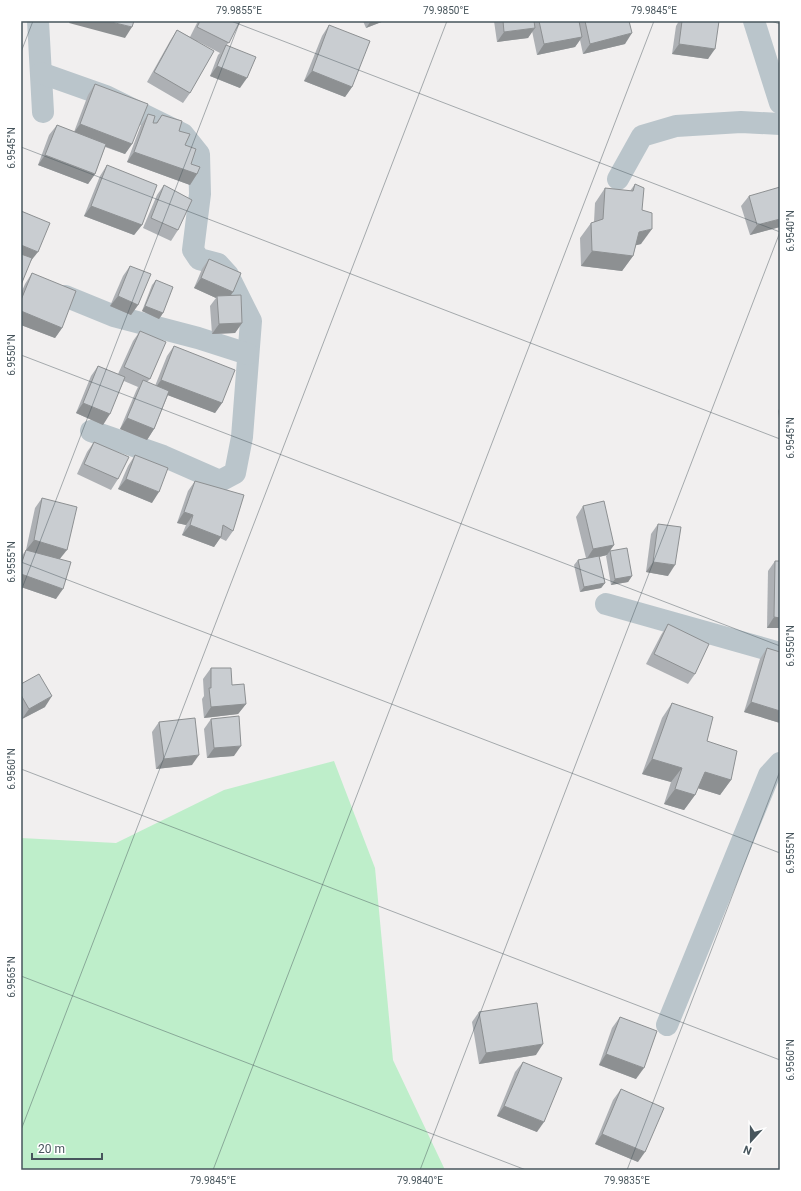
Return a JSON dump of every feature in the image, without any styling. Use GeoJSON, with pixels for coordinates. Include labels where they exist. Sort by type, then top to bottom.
{"type":"FeatureCollection","features":[{"type":"Feature","properties":{"kind":"street"},"geometry":{"type":"LineString","coordinates":[[38,21],[43,112]]}},
{"type":"Feature","properties":{"kind":"street"},"geometry":{"type":"LineString","coordinates":[[754,21],[780,103]]}},
{"type":"Feature","properties":{"kind":"street"},"geometry":{"type":"LineString","coordinates":[[41,73],[106,96],[183,134],[199,154],[200,194],[193,250],[199,259],[218,264],[228,276],[251,321],[242,436],[235,473],[220,481],[163,456],[91,430]]}},
{"type":"Feature","properties":{"kind":"street"},"geometry":{"type":"LineString","coordinates":[[618,179],[642,136],[676,126],[741,122],[780,124]]}},
{"type":"Feature","properties":{"kind":"street"},"geometry":{"type":"LineString","coordinates":[[65,296],[114,316],[198,338],[248,354]]}},
{"type":"Feature","properties":{"kind":"street"},"geometry":{"type":"LineString","coordinates":[[606,604],[780,653]]}},
{"type":"Feature","properties":{"kind":"street"},"geometry":{"type":"LineString","coordinates":[[667,1025],[769,775],[780,763]]}},
{"type":"Feature","properties":{"kind":"green space"},"geometry":{"type":"Polygon","coordinates":[[[334,761],[375,868],[393,1060],[445,1170],[21,1170],[21,838],[116,843],[224,790],[334,761]]]}},
{"type":"Feature","properties":{"kind":"building"},"geometry":{"type":"Polygon","coordinates":[[[107,21],[134,21],[132,27],[107,21]]]}},
{"type":"Feature","properties":{"kind":"building"},"geometry":{"type":"Polygon","coordinates":[[[200,21],[240,21],[229,43],[197,27],[200,21]]]}},
{"type":"Feature","properties":{"kind":"building"},"geometry":{"type":"Polygon","coordinates":[[[503,21],[534,21],[535,28],[504,32],[503,21]]]}},
{"type":"Feature","properties":{"kind":"building"},"geometry":{"type":"Polygon","coordinates":[[[539,21],[579,21],[582,37],[544,44],[539,21]]]}},
{"type":"Feature","properties":{"kind":"building"},"geometry":{"type":"Polygon","coordinates":[[[585,21],[629,21],[632,33],[590,44],[585,21]]]}},
{"type":"Feature","properties":{"kind":"building"},"geometry":{"type":"Polygon","coordinates":[[[682,21],[719,21],[715,49],[679,44],[682,21]]]}},
{"type":"Feature","properties":{"kind":"building"},"geometry":{"type":"Polygon","coordinates":[[[329,25],[370,41],[352,87],[312,71],[329,25]]]}},
{"type":"Feature","properties":{"kind":"building"},"geometry":{"type":"Polygon","coordinates":[[[177,30],[214,51],[190,93],[154,72],[177,30]]]}},
{"type":"Feature","properties":{"kind":"building"},"geometry":{"type":"Polygon","coordinates":[[[226,45],[256,57],[247,78],[217,66],[226,45]]]}},
{"type":"Feature","properties":{"kind":"building"},"geometry":{"type":"Polygon","coordinates":[[[95,84],[148,104],[132,144],[80,124],[95,84]]]}},
{"type":"Feature","properties":{"kind":"building"},"geometry":{"type":"Polygon","coordinates":[[[148,114],[155,116],[153,123],[157,123],[162,115],[182,121],[179,131],[190,134],[185,145],[196,149],[191,164],[200,167],[197,174],[134,152],[148,114]]]}},
{"type":"Feature","properties":{"kind":"building"},"geometry":{"type":"Polygon","coordinates":[[[57,125],[106,144],[95,174],[45,155],[57,125]]]}},
{"type":"Feature","properties":{"kind":"building"},"geometry":{"type":"Polygon","coordinates":[[[107,165],[157,185],[142,225],[91,206],[107,165]]]}},
{"type":"Feature","properties":{"kind":"building"},"geometry":{"type":"Polygon","coordinates":[[[635,184],[644,188],[642,210],[652,213],[652,229],[639,232],[633,256],[592,251],[591,223],[603,219],[605,188],[633,191],[635,184]]]}},
{"type":"Feature","properties":{"kind":"building"},"geometry":{"type":"Polygon","coordinates":[[[164,185],[192,200],[178,230],[151,218],[164,185]]]}},
{"type":"Feature","properties":{"kind":"building"},"geometry":{"type":"Polygon","coordinates":[[[780,187],[780,219],[757,225],[749,196],[780,187]]]}},
{"type":"Feature","properties":{"kind":"building"},"geometry":{"type":"Polygon","coordinates":[[[21,211],[50,223],[38,252],[21,245],[21,211]]]}},
{"type":"Feature","properties":{"kind":"building"},"geometry":{"type":"Polygon","coordinates":[[[21,254],[32,258],[21,285],[21,254]]]}},
{"type":"Feature","properties":{"kind":"building"},"geometry":{"type":"Polygon","coordinates":[[[209,259],[241,273],[233,292],[201,278],[209,259]]]}},
{"type":"Feature","properties":{"kind":"building"},"geometry":{"type":"Polygon","coordinates":[[[130,266],[151,274],[138,305],[118,296],[130,266]]]}},
{"type":"Feature","properties":{"kind":"building"},"geometry":{"type":"Polygon","coordinates":[[[32,273],[76,291],[62,328],[21,311],[21,300],[32,273]]]}},
{"type":"Feature","properties":{"kind":"building"},"geometry":{"type":"Polygon","coordinates":[[[156,280],[173,287],[163,313],[145,306],[156,280]]]}},
{"type":"Feature","properties":{"kind":"building"},"geometry":{"type":"Polygon","coordinates":[[[241,295],[242,323],[219,324],[217,296],[241,295]]]}},
{"type":"Feature","properties":{"kind":"building"},"geometry":{"type":"Polygon","coordinates":[[[140,331],[166,342],[150,379],[124,367],[140,331]]]}},
{"type":"Feature","properties":{"kind":"building"},"geometry":{"type":"Polygon","coordinates":[[[174,346],[235,370],[222,403],[161,380],[174,346]]]}},
{"type":"Feature","properties":{"kind":"building"},"geometry":{"type":"Polygon","coordinates":[[[98,366],[125,377],[110,414],[83,403],[98,366]]]}},
{"type":"Feature","properties":{"kind":"building"},"geometry":{"type":"Polygon","coordinates":[[[143,380],[169,391],[154,429],[127,418],[143,380]]]}},
{"type":"Feature","properties":{"kind":"building"},"geometry":{"type":"Polygon","coordinates":[[[94,442],[129,457],[118,479],[84,464],[94,442]]]}},
{"type":"Feature","properties":{"kind":"building"},"geometry":{"type":"Polygon","coordinates":[[[135,455],[168,468],[159,492],[126,479],[135,455]]]}},
{"type":"Feature","properties":{"kind":"building"},"geometry":{"type":"Polygon","coordinates":[[[195,481],[244,495],[233,531],[223,525],[221,537],[190,525],[193,515],[184,512],[195,481]]]}},
{"type":"Feature","properties":{"kind":"building"},"geometry":{"type":"Polygon","coordinates":[[[42,498],[77,507],[67,550],[34,540],[42,498]]]}},
{"type":"Feature","properties":{"kind":"building"},"geometry":{"type":"Polygon","coordinates":[[[604,501],[614,545],[593,549],[583,506],[604,501]]]}},
{"type":"Feature","properties":{"kind":"building"},"geometry":{"type":"Polygon","coordinates":[[[658,524],[681,527],[675,565],[653,562],[658,524]]]}},
{"type":"Feature","properties":{"kind":"building"},"geometry":{"type":"Polygon","coordinates":[[[627,548],[632,576],[615,579],[610,551],[627,548]]]}},
{"type":"Feature","properties":{"kind":"building"},"geometry":{"type":"Polygon","coordinates":[[[26,550],[71,562],[63,589],[21,574],[21,565],[26,550]]]}},
{"type":"Feature","properties":{"kind":"building"},"geometry":{"type":"Polygon","coordinates":[[[599,556],[605,583],[584,587],[578,560],[599,556]]]}},
{"type":"Feature","properties":{"kind":"building"},"geometry":{"type":"Polygon","coordinates":[[[775,561],[780,561],[780,618],[774,617],[775,561]]]}},
{"type":"Feature","properties":{"kind":"building"},"geometry":{"type":"Polygon","coordinates":[[[668,624],[709,644],[695,674],[654,654],[668,624]]]}},
{"type":"Feature","properties":{"kind":"building"},"geometry":{"type":"Polygon","coordinates":[[[767,648],[780,652],[780,711],[751,702],[767,648]]]}},
{"type":"Feature","properties":{"kind":"building"},"geometry":{"type":"Polygon","coordinates":[[[211,668],[231,668],[232,685],[244,684],[246,704],[211,707],[209,688],[211,688],[211,668]]]}},
{"type":"Feature","properties":{"kind":"building"},"geometry":{"type":"Polygon","coordinates":[[[39,674],[52,696],[29,709],[21,695],[21,684],[39,674]]]}},
{"type":"Feature","properties":{"kind":"building"},"geometry":{"type":"Polygon","coordinates":[[[672,703],[713,717],[707,741],[737,751],[731,780],[705,772],[695,795],[675,789],[682,768],[652,759],[672,703]]]}},
{"type":"Feature","properties":{"kind":"building"},"geometry":{"type":"Polygon","coordinates":[[[239,716],[241,746],[214,748],[211,719],[239,716]]]}},
{"type":"Feature","properties":{"kind":"building"},"geometry":{"type":"Polygon","coordinates":[[[195,718],[199,755],[164,759],[159,722],[195,718]]]}},
{"type":"Feature","properties":{"kind":"building"},"geometry":{"type":"Polygon","coordinates":[[[537,1003],[543,1044],[486,1053],[479,1012],[537,1003]]]}},
{"type":"Feature","properties":{"kind":"building"},"geometry":{"type":"Polygon","coordinates":[[[620,1017],[657,1031],[644,1068],[606,1054],[620,1017]]]}},
{"type":"Feature","properties":{"kind":"building"},"geometry":{"type":"Polygon","coordinates":[[[523,1062],[562,1078],[544,1122],[504,1106],[523,1062]]]}},
{"type":"Feature","properties":{"kind":"building"},"geometry":{"type":"Polygon","coordinates":[[[621,1089],[664,1108],[645,1152],[602,1134],[621,1089]]]}}]}
